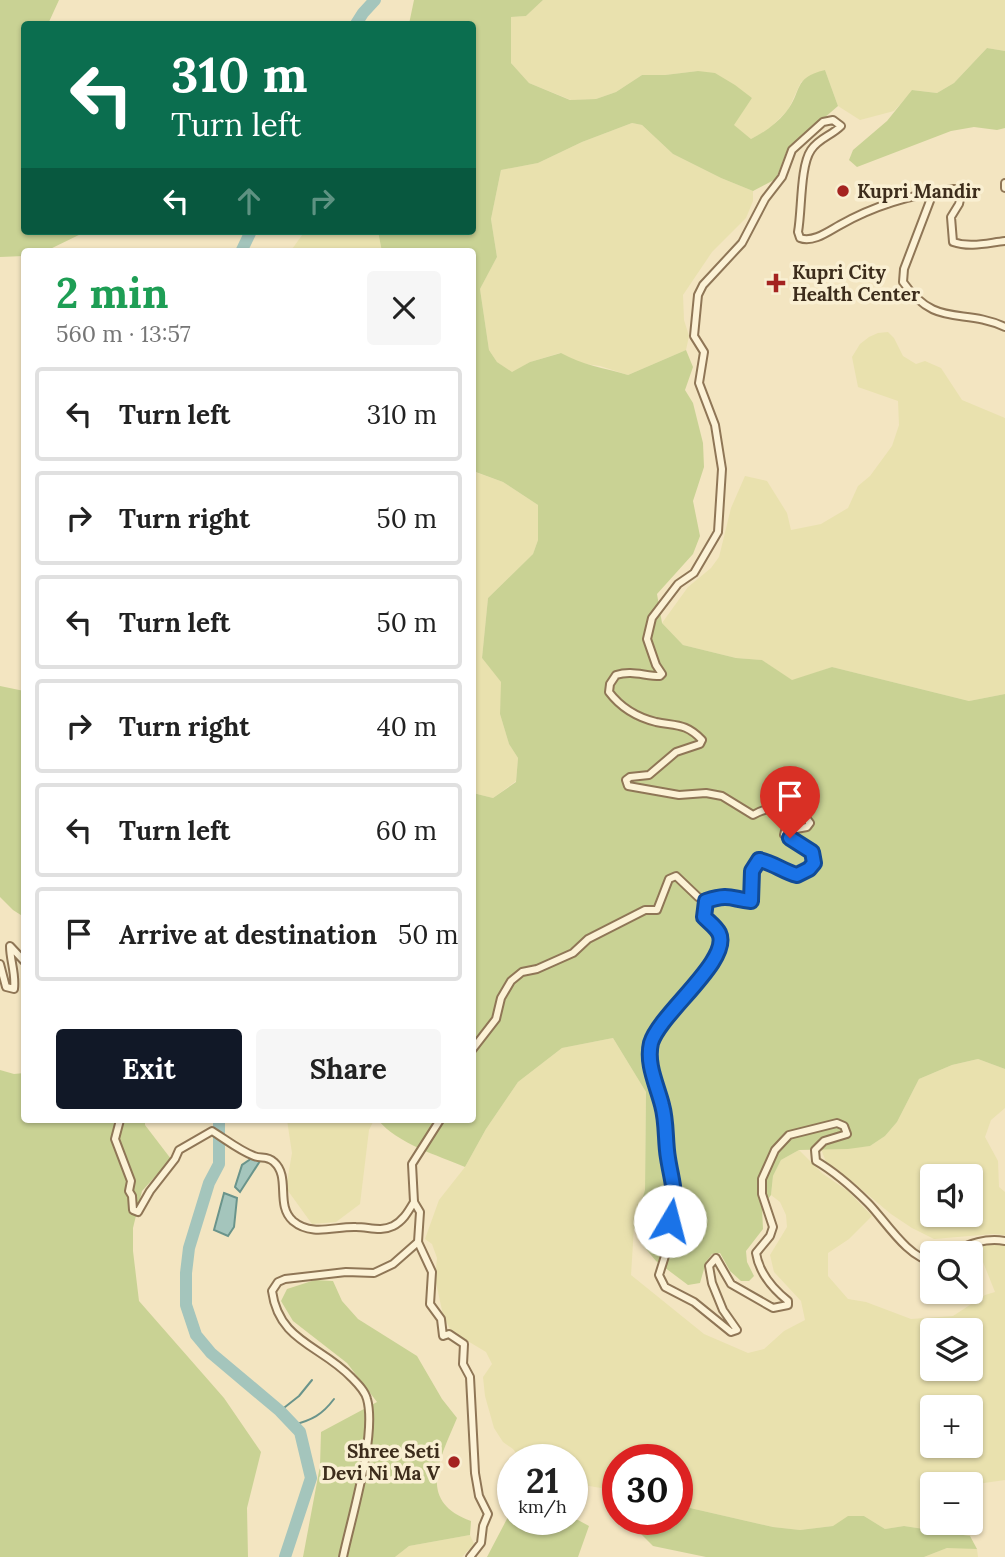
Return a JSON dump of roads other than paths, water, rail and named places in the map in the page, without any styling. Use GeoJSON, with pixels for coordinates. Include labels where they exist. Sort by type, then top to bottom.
{"type":"FeatureCollection","features":[{"type":"Feature","properties":{"kind":"street"},"geometry":{"type":"LineString","coordinates":[[476,1045],[496,1019],[501,998],[511,981],[522,972],[537,969],[572,953],[588,939],[645,911],[657,910],[669,879],[673,876],[706,901],[731,896],[747,902],[751,901],[752,871],[759,860],[783,872],[797,875],[814,863],[812,852],[784,835],[785,831],[790,829],[807,827],[810,823],[804,815],[775,806],[762,809],[753,815],[722,796],[706,793],[678,795],[628,786],[626,780],[630,777],[649,775],[676,752],[700,744],[702,740],[684,726],[634,714],[619,705],[609,692],[610,684],[617,675],[635,671],[644,676],[662,674],[647,639],[652,618],[678,584],[694,573],[718,532],[722,469],[715,425],[699,383],[704,352],[694,336],[698,295],[742,243],[765,199],[782,177],[792,150],[823,122],[833,120],[841,126],[822,138],[805,162],[798,232],[800,238],[811,239],[903,197],[954,189],[961,195],[960,205],[951,217],[953,242],[968,247],[990,241],[1005,241]]}},
{"type":"Feature","properties":{"kind":"street"},"geometry":{"type":"LineString","coordinates":[[933,193],[904,269],[903,282],[914,298],[932,310],[954,317],[976,317],[1005,327]]}},
{"type":"Feature","properties":{"kind":"street"},"geometry":{"type":"LineString","coordinates":[[706,901],[704,917],[719,933],[721,945],[715,960],[662,1020],[650,1046],[651,1070],[664,1115],[675,1198],[666,1232],[667,1245],[659,1275],[661,1282],[665,1287],[694,1302],[731,1332],[737,1330],[723,1310],[712,1283],[709,1266],[716,1258],[731,1284],[773,1308],[788,1305],[788,1301],[772,1286],[757,1261],[756,1252],[770,1236],[773,1227],[762,1194],[762,1179],[775,1150],[789,1135],[837,1123],[844,1126],[847,1134],[824,1141],[815,1150],[816,1161],[829,1168],[855,1191],[891,1231],[920,1257]]}},
{"type":"Feature","properties":{"kind":"street"},"geometry":{"type":"LineString","coordinates":[[0,964],[6,987],[14,989],[16,975],[10,946],[21,958]]}},
{"type":"Feature","properties":{"kind":"street"},"geometry":{"type":"LineString","coordinates":[[119,1123],[115,1139],[131,1181],[129,1191],[133,1210],[138,1212],[179,1150],[212,1131],[254,1157],[267,1157],[276,1163],[283,1176],[285,1209],[294,1221],[305,1227],[323,1230],[356,1227],[385,1229],[402,1220],[414,1202]]}},
{"type":"Feature","properties":{"kind":"street"},"geometry":{"type":"LineString","coordinates":[[438,1123],[412,1164],[414,1202],[419,1212],[418,1242],[432,1272],[430,1304],[441,1319],[443,1336],[449,1334],[464,1344],[463,1364],[470,1377],[475,1473],[479,1496],[488,1514],[481,1543],[470,1557]]}},
{"type":"Feature","properties":{"kind":"street"},"geometry":{"type":"LineString","coordinates":[[983,1241],[1005,1241]]}},
{"type":"Feature","properties":{"kind":"street"},"geometry":{"type":"LineString","coordinates":[[343,1557],[370,1437],[367,1399],[361,1387],[347,1372],[324,1354],[306,1345],[282,1323],[272,1291],[278,1282],[285,1279],[346,1272],[374,1273],[393,1264],[418,1242]]}},
{"type":"Feature","properties":{"kind":"water"},"geometry":{"type":"Polygon","coordinates":[[[252,1158],[260,1161],[240,1192],[235,1187],[242,1165],[252,1158]]]}},
{"type":"Feature","properties":{"kind":"water"},"geometry":{"type":"Polygon","coordinates":[[[224,1193],[237,1198],[234,1227],[228,1236],[214,1230],[224,1193]]]}},
{"type":"Feature","properties":{"kind":"waterway"},"geometry":{"type":"LineString","coordinates":[[358,21],[375,0]]}},
{"type":"Feature","properties":{"kind":"waterway"},"geometry":{"type":"LineString","coordinates":[[243,248],[249,235]]}},
{"type":"Feature","properties":{"kind":"waterway"},"geometry":{"type":"LineString","coordinates":[[219,1123],[219,1164],[209,1183],[189,1248],[186,1305],[196,1335],[211,1353],[280,1411],[300,1432],[311,1478],[285,1557]]}},
{"type":"Feature","properties":{"kind":"waterway"},"geometry":{"type":"LineString","coordinates":[[280,1411],[299,1396],[312,1380]]}},
{"type":"Feature","properties":{"kind":"waterway"},"geometry":{"type":"LineString","coordinates":[[293,1425],[316,1416],[334,1399]]}},
{"type":"Feature","properties":{"kind":"place","name":"Kupri Mandir"},"geometry":{"type":"Point","coordinates":[843,191]}},
{"type":"Feature","properties":{"kind":"place","name":"Kupri City Health Center"},"geometry":{"type":"Point","coordinates":[776,283]}},
{"type":"Feature","properties":{"kind":"place","name":"Shree Seti Devi Ni Ma V"},"geometry":{"type":"Point","coordinates":[454,1462]}}]}
